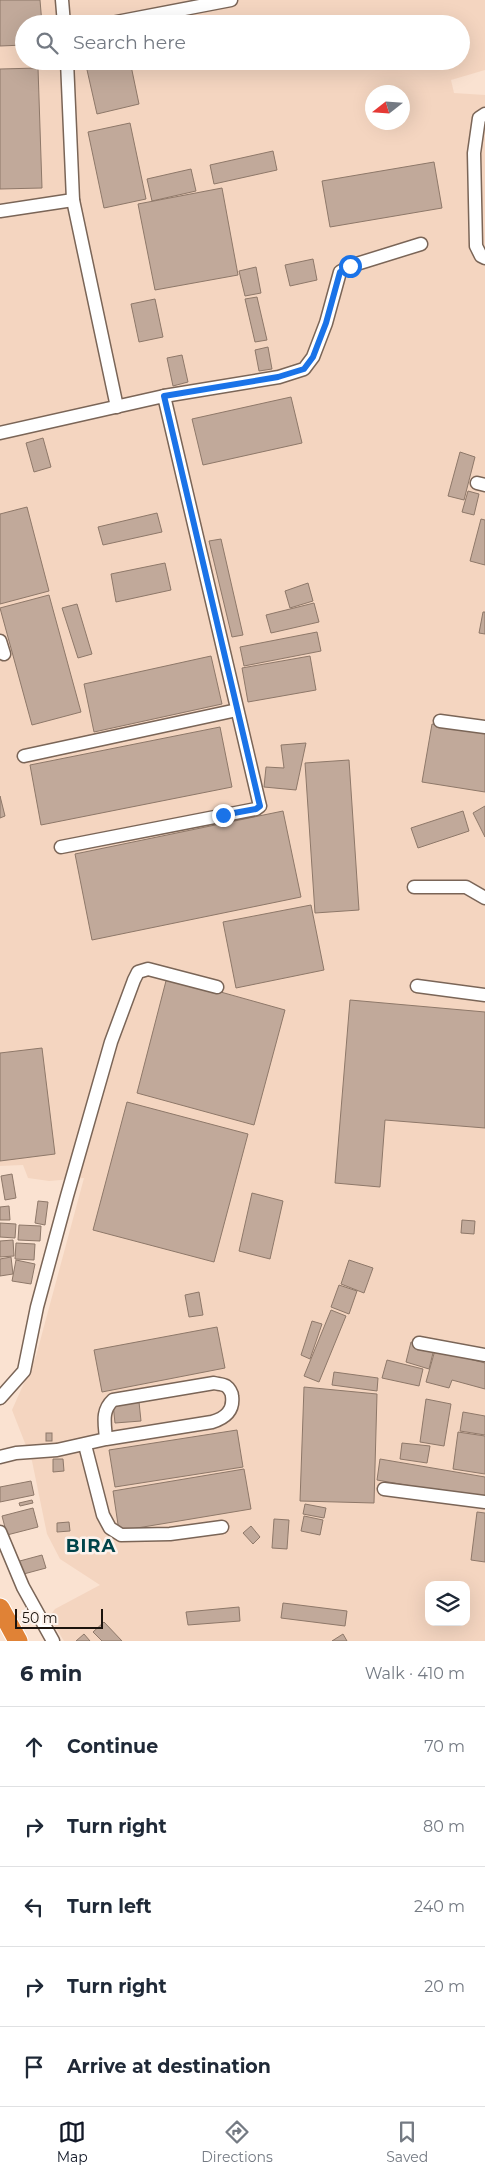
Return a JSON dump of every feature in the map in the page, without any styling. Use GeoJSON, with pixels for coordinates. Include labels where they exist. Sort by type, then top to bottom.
{"type":"FeatureCollection","features":[{"type":"Feature","properties":{"kind":"highway"},"geometry":{"type":"LineString","coordinates":[[0,1608],[18,1641]]}},
{"type":"Feature","properties":{"kind":"street"},"geometry":{"type":"LineString","coordinates":[[62,0],[63,15]]}},
{"type":"Feature","properties":{"kind":"street"},"geometry":{"type":"LineString","coordinates":[[153,15],[231,0]]}},
{"type":"Feature","properties":{"kind":"street"},"geometry":{"type":"LineString","coordinates":[[67,70],[73,200],[117,407]]}},
{"type":"Feature","properties":{"kind":"street"},"geometry":{"type":"LineString","coordinates":[[485,114],[479,118],[474,153],[476,246],[478,252],[485,258]]}},
{"type":"Feature","properties":{"kind":"street"},"geometry":{"type":"LineString","coordinates":[[0,211],[73,200]]}},
{"type":"Feature","properties":{"kind":"street"},"geometry":{"type":"LineString","coordinates":[[0,433],[164,396],[278,377],[304,369],[313,357],[326,323],[340,272],[350,266],[421,244]]}},
{"type":"Feature","properties":{"kind":"street"},"geometry":{"type":"LineString","coordinates":[[61,848],[256,809],[260,806],[164,396]]}},
{"type":"Feature","properties":{"kind":"street"},"geometry":{"type":"LineString","coordinates":[[0,641],[4,654]]}},
{"type":"Feature","properties":{"kind":"street"},"geometry":{"type":"LineString","coordinates":[[24,756],[237,710]]}},
{"type":"Feature","properties":{"kind":"street"},"geometry":{"type":"LineString","coordinates":[[440,721],[485,728]]}},
{"type":"Feature","properties":{"kind":"street"},"geometry":{"type":"LineString","coordinates":[[414,887],[466,887],[485,898]]}},
{"type":"Feature","properties":{"kind":"street"},"geometry":{"type":"LineString","coordinates":[[2,1397],[24,1371],[37,1307],[110,1042],[138,972],[148,969],[217,987]]}},
{"type":"Feature","properties":{"kind":"street"},"geometry":{"type":"LineString","coordinates":[[417,986],[485,994]]}},
{"type":"Feature","properties":{"kind":"street"},"geometry":{"type":"LineString","coordinates":[[418,1343],[485,1356]]}},
{"type":"Feature","properties":{"kind":"street"},"geometry":{"type":"LineString","coordinates":[[0,1457],[16,1453],[57,1450],[222,1419],[228,1414],[233,1405],[232,1393],[226,1386],[214,1384],[113,1400],[106,1406],[104,1417],[106,1440]]}},
{"type":"Feature","properties":{"kind":"street"},"geometry":{"type":"LineString","coordinates":[[85,1445],[103,1515],[110,1528],[121,1535],[170,1534],[222,1527]]}},
{"type":"Feature","properties":{"kind":"street"},"geometry":{"type":"LineString","coordinates":[[384,1489],[485,1502]]}},
{"type":"Feature","properties":{"kind":"street"},"geometry":{"type":"LineString","coordinates":[[0,1532],[24,1587],[53,1641]]}},
{"type":"Feature","properties":{"kind":"shaded area"},"geometry":{"type":"Polygon","coordinates":[[[0,0],[485,0],[485,70],[451,80],[454,93],[485,95],[485,1641],[64,1641],[49,1617],[55,1609],[100,1585],[60,1559],[47,1534],[32,1461],[12,1410],[36,1356],[84,1178],[49,1181],[28,1178],[23,1165],[0,1166],[0,0]]]}},
{"type":"Feature","properties":{"kind":"building"},"geometry":{"type":"Polygon","coordinates":[[[0,0],[40,0],[41,15],[15,15],[15,45],[0,46],[0,0]]]}},
{"type":"Feature","properties":{"kind":"building"},"geometry":{"type":"Polygon","coordinates":[[[0,69],[38,70],[42,188],[0,189],[0,69]]]}},
{"type":"Feature","properties":{"kind":"building"},"geometry":{"type":"Polygon","coordinates":[[[87,70],[132,70],[139,104],[97,114],[87,70]]]}},
{"type":"Feature","properties":{"kind":"building"},"geometry":{"type":"Polygon","coordinates":[[[130,123],[146,199],[104,208],[88,132],[130,123]]]}},
{"type":"Feature","properties":{"kind":"building"},"geometry":{"type":"Polygon","coordinates":[[[273,151],[277,170],[214,184],[210,165],[273,151]]]}},
{"type":"Feature","properties":{"kind":"building"},"geometry":{"type":"Polygon","coordinates":[[[434,162],[442,208],[330,227],[322,181],[434,162]]]}},
{"type":"Feature","properties":{"kind":"building"},"geometry":{"type":"Polygon","coordinates":[[[191,169],[196,191],[152,201],[147,179],[191,169]]]}},
{"type":"Feature","properties":{"kind":"building"},"geometry":{"type":"Polygon","coordinates":[[[222,188],[238,275],[155,290],[138,204],[222,188]]]}},
{"type":"Feature","properties":{"kind":"building"},"geometry":{"type":"Polygon","coordinates":[[[313,259],[317,280],[290,286],[285,265],[313,259]]]}},
{"type":"Feature","properties":{"kind":"building"},"geometry":{"type":"Polygon","coordinates":[[[256,267],[261,293],[245,296],[239,271],[256,267]]]}},
{"type":"Feature","properties":{"kind":"building"},"geometry":{"type":"Polygon","coordinates":[[[257,297],[267,340],[255,342],[245,299],[257,297]]]}},
{"type":"Feature","properties":{"kind":"building"},"geometry":{"type":"Polygon","coordinates":[[[155,299],[163,337],[139,342],[131,304],[155,299]]]}},
{"type":"Feature","properties":{"kind":"building"},"geometry":{"type":"Polygon","coordinates":[[[268,347],[272,369],[259,371],[255,350],[268,347]]]}},
{"type":"Feature","properties":{"kind":"building"},"geometry":{"type":"Polygon","coordinates":[[[182,355],[188,382],[173,386],[167,358],[182,355]]]}},
{"type":"Feature","properties":{"kind":"building"},"geometry":{"type":"Polygon","coordinates":[[[291,397],[302,443],[203,465],[192,419],[291,397]]]}},
{"type":"Feature","properties":{"kind":"building"},"geometry":{"type":"Polygon","coordinates":[[[43,438],[51,467],[34,472],[26,443],[43,438]]]}},
{"type":"Feature","properties":{"kind":"building"},"geometry":{"type":"Polygon","coordinates":[[[460,452],[475,457],[464,500],[448,496],[460,452]]]}},
{"type":"Feature","properties":{"kind":"building"},"geometry":{"type":"Polygon","coordinates":[[[468,491],[479,494],[474,515],[462,512],[468,491]]]}},
{"type":"Feature","properties":{"kind":"building"},"geometry":{"type":"Polygon","coordinates":[[[27,507],[49,591],[0,604],[0,514],[27,507]]]}},
{"type":"Feature","properties":{"kind":"building"},"geometry":{"type":"Polygon","coordinates":[[[157,513],[162,532],[103,545],[98,527],[157,513]]]}},
{"type":"Feature","properties":{"kind":"building"},"geometry":{"type":"Polygon","coordinates":[[[481,519],[485,520],[485,565],[470,561],[481,519]]]}},
{"type":"Feature","properties":{"kind":"building"},"geometry":{"type":"Polygon","coordinates":[[[221,539],[243,635],[232,637],[209,541],[221,539]]]}},
{"type":"Feature","properties":{"kind":"building"},"geometry":{"type":"Polygon","coordinates":[[[165,563],[171,590],[116,602],[111,574],[165,563]]]}},
{"type":"Feature","properties":{"kind":"building"},"geometry":{"type":"Polygon","coordinates":[[[308,583],[313,601],[290,608],[285,591],[308,583]]]}},
{"type":"Feature","properties":{"kind":"building"},"geometry":{"type":"Polygon","coordinates":[[[49,595],[81,712],[32,725],[0,608],[49,595]]]}},
{"type":"Feature","properties":{"kind":"building"},"geometry":{"type":"Polygon","coordinates":[[[314,603],[319,622],[271,633],[266,615],[314,603]]]}},
{"type":"Feature","properties":{"kind":"building"},"geometry":{"type":"Polygon","coordinates":[[[77,604],[92,654],[78,658],[62,608],[77,604]]]}},
{"type":"Feature","properties":{"kind":"building"},"geometry":{"type":"Polygon","coordinates":[[[483,612],[485,612],[485,634],[479,633],[483,612]]]}},
{"type":"Feature","properties":{"kind":"building"},"geometry":{"type":"Polygon","coordinates":[[[317,632],[321,651],[244,666],[240,647],[317,632]]]}},
{"type":"Feature","properties":{"kind":"building"},"geometry":{"type":"Polygon","coordinates":[[[211,656],[222,704],[94,732],[84,684],[211,656]]]}},
{"type":"Feature","properties":{"kind":"building"},"geometry":{"type":"Polygon","coordinates":[[[310,656],[316,690],[248,702],[242,668],[310,656]]]}},
{"type":"Feature","properties":{"kind":"building"},"geometry":{"type":"Polygon","coordinates":[[[432,724],[485,733],[485,792],[422,782],[432,724]]]}},
{"type":"Feature","properties":{"kind":"building"},"geometry":{"type":"Polygon","coordinates":[[[220,727],[232,787],[41,825],[30,765],[220,727]]]}},
{"type":"Feature","properties":{"kind":"building"},"geometry":{"type":"Polygon","coordinates":[[[306,743],[296,790],[264,787],[266,767],[284,768],[281,745],[306,743]]]}},
{"type":"Feature","properties":{"kind":"building"},"geometry":{"type":"Polygon","coordinates":[[[349,760],[359,910],[315,913],[305,763],[349,760]]]}},
{"type":"Feature","properties":{"kind":"building"},"geometry":{"type":"Polygon","coordinates":[[[0,796],[5,816],[0,818],[0,796]]]}},
{"type":"Feature","properties":{"kind":"building"},"geometry":{"type":"Polygon","coordinates":[[[485,806],[485,837],[473,813],[485,806]]]}},
{"type":"Feature","properties":{"kind":"building"},"geometry":{"type":"Polygon","coordinates":[[[283,811],[301,897],[92,940],[75,854],[283,811]]]}},
{"type":"Feature","properties":{"kind":"building"},"geometry":{"type":"Polygon","coordinates":[[[463,811],[469,831],[418,848],[411,828],[463,811]]]}},
{"type":"Feature","properties":{"kind":"building"},"geometry":{"type":"Polygon","coordinates":[[[311,905],[324,970],[236,988],[223,922],[311,905]]]}},
{"type":"Feature","properties":{"kind":"building"},"geometry":{"type":"Polygon","coordinates":[[[167,977],[285,1010],[254,1125],[137,1093],[167,977]]]}},
{"type":"Feature","properties":{"kind":"building"},"geometry":{"type":"Polygon","coordinates":[[[350,1000],[485,1012],[485,1128],[385,1120],[380,1187],[335,1183],[350,1000]]]}},
{"type":"Feature","properties":{"kind":"building"},"geometry":{"type":"Polygon","coordinates":[[[42,1048],[55,1154],[0,1161],[0,1053],[42,1048]]]}},
{"type":"Feature","properties":{"kind":"building"},"geometry":{"type":"Polygon","coordinates":[[[127,1102],[248,1134],[214,1262],[93,1230],[127,1102]]]}},
{"type":"Feature","properties":{"kind":"building"},"geometry":{"type":"Polygon","coordinates":[[[12,1174],[16,1198],[5,1200],[1,1176],[12,1174]]]}},
{"type":"Feature","properties":{"kind":"building"},"geometry":{"type":"Polygon","coordinates":[[[252,1193],[283,1201],[270,1259],[239,1251],[252,1193]]]}},
{"type":"Feature","properties":{"kind":"building"},"geometry":{"type":"Polygon","coordinates":[[[38,1201],[48,1202],[45,1225],[35,1223],[38,1201]]]}},
{"type":"Feature","properties":{"kind":"building"},"geometry":{"type":"Polygon","coordinates":[[[9,1206],[10,1220],[0,1220],[0,1207],[9,1206]]]}},
{"type":"Feature","properties":{"kind":"building"},"geometry":{"type":"Polygon","coordinates":[[[462,1220],[475,1221],[474,1234],[461,1233],[462,1220]]]}},
{"type":"Feature","properties":{"kind":"building"},"geometry":{"type":"Polygon","coordinates":[[[0,1223],[16,1224],[15,1238],[0,1237],[0,1223]]]}},
{"type":"Feature","properties":{"kind":"building"},"geometry":{"type":"Polygon","coordinates":[[[19,1225],[41,1226],[40,1241],[18,1240],[19,1225]]]}},
{"type":"Feature","properties":{"kind":"building"},"geometry":{"type":"Polygon","coordinates":[[[13,1240],[14,1256],[0,1257],[0,1241],[13,1240]]]}},
{"type":"Feature","properties":{"kind":"building"},"geometry":{"type":"Polygon","coordinates":[[[16,1243],[35,1244],[34,1260],[15,1259],[16,1243]]]}},
{"type":"Feature","properties":{"kind":"building"},"geometry":{"type":"Polygon","coordinates":[[[11,1257],[13,1274],[0,1276],[0,1259],[11,1257]]]}},
{"type":"Feature","properties":{"kind":"building"},"geometry":{"type":"Polygon","coordinates":[[[16,1260],[35,1264],[31,1284],[12,1281],[16,1260]]]}},
{"type":"Feature","properties":{"kind":"building"},"geometry":{"type":"Polygon","coordinates":[[[349,1260],[373,1268],[364,1293],[341,1284],[349,1260]]]}},
{"type":"Feature","properties":{"kind":"building"},"geometry":{"type":"Polygon","coordinates":[[[339,1285],[357,1291],[349,1314],[331,1307],[339,1285]]]}},
{"type":"Feature","properties":{"kind":"building"},"geometry":{"type":"Polygon","coordinates":[[[199,1292],[203,1315],[189,1317],[185,1295],[199,1292]]]}},
{"type":"Feature","properties":{"kind":"building"},"geometry":{"type":"Polygon","coordinates":[[[331,1310],[346,1316],[319,1382],[304,1376],[331,1310]]]}},
{"type":"Feature","properties":{"kind":"building"},"geometry":{"type":"Polygon","coordinates":[[[312,1321],[322,1324],[310,1359],[301,1355],[312,1321]]]}},
{"type":"Feature","properties":{"kind":"building"},"geometry":{"type":"Polygon","coordinates":[[[217,1327],[225,1368],[102,1392],[94,1350],[217,1327]]]}},
{"type":"Feature","properties":{"kind":"building"},"geometry":{"type":"Polygon","coordinates":[[[411,1342],[434,1349],[429,1369],[406,1362],[411,1342]]]}},
{"type":"Feature","properties":{"kind":"building"},"geometry":{"type":"Polygon","coordinates":[[[435,1350],[485,1363],[485,1389],[452,1380],[449,1388],[426,1382],[435,1350]]]}},
{"type":"Feature","properties":{"kind":"building"},"geometry":{"type":"Polygon","coordinates":[[[387,1360],[423,1369],[419,1386],[382,1378],[387,1360]]]}},
{"type":"Feature","properties":{"kind":"building"},"geometry":{"type":"Polygon","coordinates":[[[334,1372],[378,1378],[377,1391],[332,1385],[334,1372]]]}},
{"type":"Feature","properties":{"kind":"building"},"geometry":{"type":"Polygon","coordinates":[[[304,1387],[377,1394],[374,1503],[300,1501],[304,1387]]]}},
{"type":"Feature","properties":{"kind":"building"},"geometry":{"type":"Polygon","coordinates":[[[426,1399],[451,1404],[444,1446],[420,1442],[426,1399]]]}},
{"type":"Feature","properties":{"kind":"building"},"geometry":{"type":"Polygon","coordinates":[[[139,1402],[141,1421],[115,1423],[113,1404],[139,1402]]]}},
{"type":"Feature","properties":{"kind":"building"},"geometry":{"type":"Polygon","coordinates":[[[463,1412],[485,1416],[485,1435],[460,1431],[463,1412]]]}},
{"type":"Feature","properties":{"kind":"building"},"geometry":{"type":"Polygon","coordinates":[[[237,1430],[243,1467],[115,1487],[109,1450],[237,1430]]]}},
{"type":"Feature","properties":{"kind":"building"},"geometry":{"type":"Polygon","coordinates":[[[458,1432],[485,1436],[485,1474],[453,1469],[458,1432]]]}},
{"type":"Feature","properties":{"kind":"building"},"geometry":{"type":"Polygon","coordinates":[[[46,1433],[52,1433],[52,1441],[46,1441],[46,1433]]]}},
{"type":"Feature","properties":{"kind":"building"},"geometry":{"type":"Polygon","coordinates":[[[402,1443],[430,1446],[427,1463],[400,1459],[402,1443]]]}},
{"type":"Feature","properties":{"kind":"building"},"geometry":{"type":"Polygon","coordinates":[[[53,1459],[63,1459],[64,1471],[53,1472],[53,1459]]]}},
{"type":"Feature","properties":{"kind":"building"},"geometry":{"type":"Polygon","coordinates":[[[380,1459],[485,1477],[485,1499],[377,1480],[380,1459]]]}},
{"type":"Feature","properties":{"kind":"building"},"geometry":{"type":"Polygon","coordinates":[[[244,1469],[251,1509],[119,1531],[113,1491],[244,1469]]]}},
{"type":"Feature","properties":{"kind":"building"},"geometry":{"type":"Polygon","coordinates":[[[31,1481],[34,1495],[0,1502],[0,1487],[31,1481]]]}},
{"type":"Feature","properties":{"kind":"building"},"geometry":{"type":"Polygon","coordinates":[[[32,1500],[33,1503],[20,1506],[19,1503],[32,1500]]]}},
{"type":"Feature","properties":{"kind":"building"},"geometry":{"type":"Polygon","coordinates":[[[305,1504],[326,1508],[324,1518],[303,1514],[305,1504]]]}},
{"type":"Feature","properties":{"kind":"building"},"geometry":{"type":"Polygon","coordinates":[[[33,1508],[38,1527],[7,1535],[2,1516],[33,1508]]]}},
{"type":"Feature","properties":{"kind":"building"},"geometry":{"type":"Polygon","coordinates":[[[477,1512],[485,1513],[485,1562],[471,1560],[477,1512]]]}},
{"type":"Feature","properties":{"kind":"building"},"geometry":{"type":"Polygon","coordinates":[[[304,1516],[323,1520],[320,1535],[301,1531],[304,1516]]]}},
{"type":"Feature","properties":{"kind":"building"},"geometry":{"type":"Polygon","coordinates":[[[274,1519],[289,1520],[287,1549],[272,1548],[274,1519]]]}},
{"type":"Feature","properties":{"kind":"building"},"geometry":{"type":"Polygon","coordinates":[[[69,1522],[70,1531],[57,1532],[57,1523],[69,1522]]]}},
{"type":"Feature","properties":{"kind":"building"},"geometry":{"type":"Polygon","coordinates":[[[251,1526],[260,1537],[253,1544],[243,1533],[251,1526]]]}},
{"type":"Feature","properties":{"kind":"building"},"geometry":{"type":"Polygon","coordinates":[[[42,1555],[46,1568],[20,1575],[16,1562],[42,1555]]]}},
{"type":"Feature","properties":{"kind":"building"},"geometry":{"type":"Polygon","coordinates":[[[283,1603],[347,1611],[345,1626],[281,1618],[283,1603]]]}},
{"type":"Feature","properties":{"kind":"building"},"geometry":{"type":"Polygon","coordinates":[[[239,1607],[240,1621],[188,1625],[186,1612],[239,1607]]]}},
{"type":"Feature","properties":{"kind":"building"},"geometry":{"type":"Polygon","coordinates":[[[104,1622],[122,1641],[102,1641],[93,1632],[104,1622]]]}},
{"type":"Feature","properties":{"kind":"building"},"geometry":{"type":"Polygon","coordinates":[[[84,1634],[90,1641],[76,1641],[84,1634]]]}},
{"type":"Feature","properties":{"kind":"building"},"geometry":{"type":"Polygon","coordinates":[[[343,1634],[347,1641],[332,1641],[343,1634]]]}},
{"type":"Feature","properties":{"kind":"district","name":"BIRA"},"geometry":{"type":"Point","coordinates":[91,1546]}},
{"type":"Feature","properties":{"kind":"route"},"geometry":{"type":"LineString","coordinates":[[223,815],[256,809],[260,806],[164,396],[278,377],[304,369],[309,365],[313,357],[326,323],[340,272],[350,266]]}}]}
